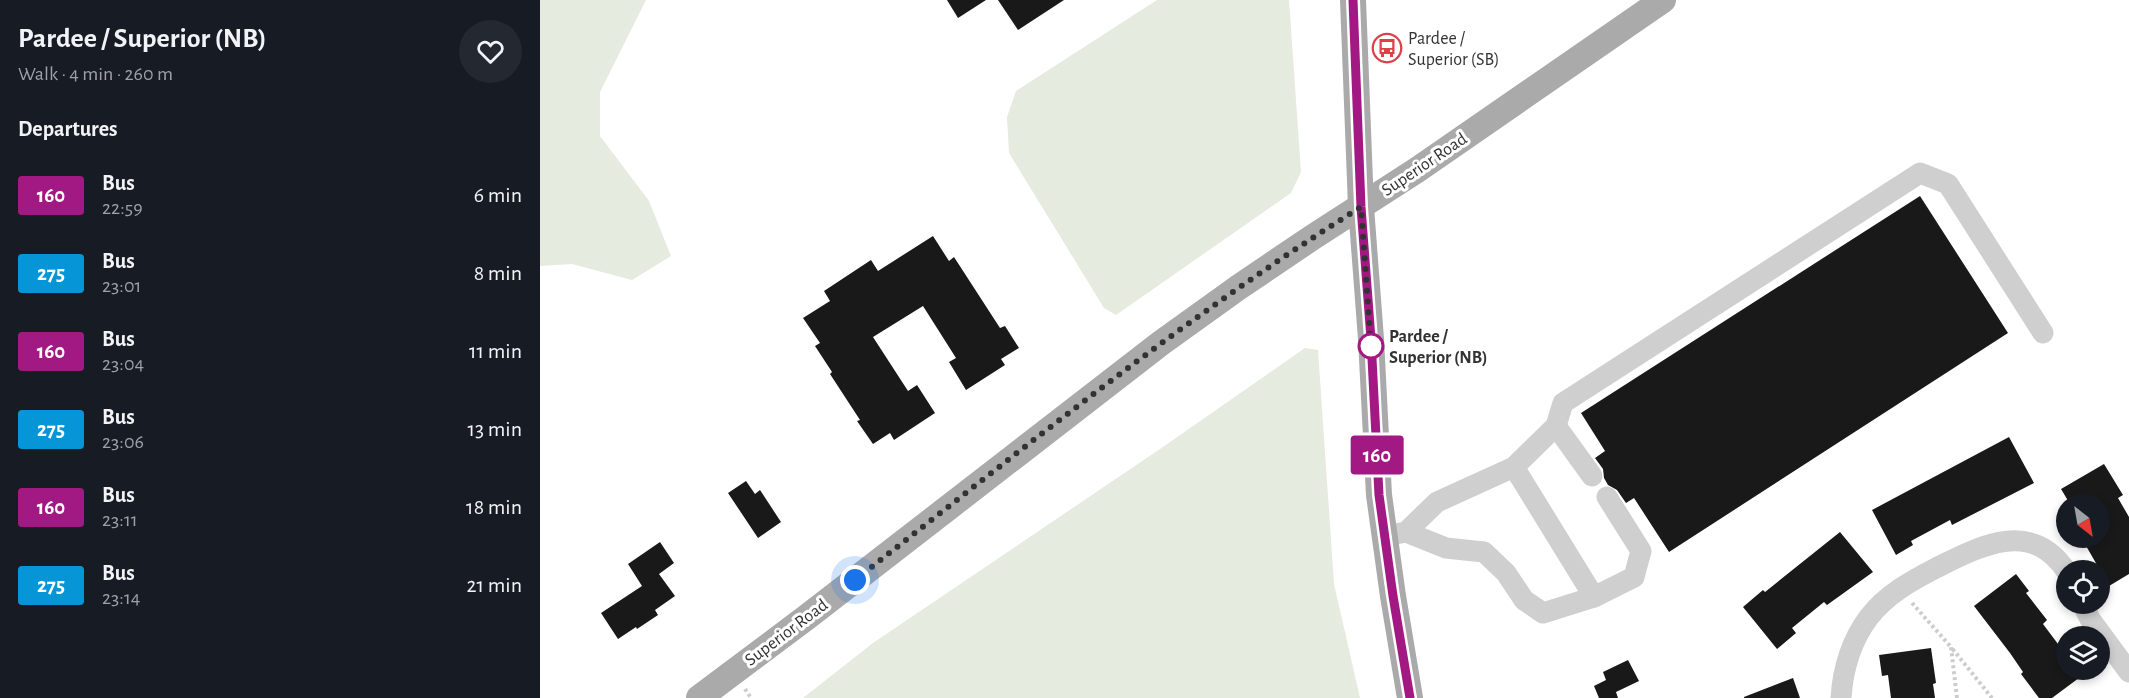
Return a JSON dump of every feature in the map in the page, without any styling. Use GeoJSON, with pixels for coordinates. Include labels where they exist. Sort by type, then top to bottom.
{"type":"FeatureCollection","features":[{"type":"Feature","properties":{"kind":"main road"},"geometry":{"type":"LineString","coordinates":[[1353,0],[1361,207],[1379,495],[1395,534],[1393,596],[1410,698]]}},
{"type":"Feature","properties":{"kind":"main road","name":"Superior Road"},"geometry":{"type":"LineString","coordinates":[[699,698],[1161,343],[1662,0]]}},
{"type":"Feature","properties":{"kind":"street"},"geometry":{"type":"LineString","coordinates":[[1395,534],[1437,502],[1514,466],[1556,426],[1563,403],[1920,173],[1948,184],[2043,333]]}},
{"type":"Feature","properties":{"kind":"street"},"geometry":{"type":"LineString","coordinates":[[1556,426],[1592,476]]}},
{"type":"Feature","properties":{"kind":"street"},"geometry":{"type":"LineString","coordinates":[[1514,466],[1594,597]]}},
{"type":"Feature","properties":{"kind":"street"},"geometry":{"type":"LineString","coordinates":[[1395,534],[1446,548],[1484,552],[1506,573],[1524,600],[1543,613],[1594,597],[1634,577],[1641,551],[1607,497]]}},
{"type":"Feature","properties":{"kind":"street"},"geometry":{"type":"LineString","coordinates":[[1841,698],[1843,675],[1853,643],[1871,614],[1899,588],[1971,550],[2003,540],[2031,543],[2049,552],[2056,560]]}},
{"type":"Feature","properties":{"kind":"street"},"geometry":{"type":"LineString","coordinates":[[2088,614],[2128,674]]}},
{"type":"Feature","properties":{"kind":"path"},"geometry":{"type":"LineString","coordinates":[[1899,588],[1992,698]]}},
{"type":"Feature","properties":{"kind":"path"},"geometry":{"type":"LineString","coordinates":[[1951,647],[1957,698]]}},
{"type":"Feature","properties":{"kind":"shaded area"},"geometry":{"type":"Polygon","coordinates":[[[540,0],[646,0],[600,92],[600,136],[649,201],[671,256],[632,280],[572,264],[540,266],[540,0]]]}},
{"type":"Feature","properties":{"kind":"shaded area"},"geometry":{"type":"Polygon","coordinates":[[[1157,0],[1289,0],[1301,172],[1291,193],[1116,315],[1104,308],[1009,153],[1007,117],[1016,91],[1157,0]]]}},
{"type":"Feature","properties":{"kind":"shaded area"},"geometry":{"type":"Polygon","coordinates":[[[1305,348],[1318,350],[1334,584],[1360,698],[803,698],[873,643],[1305,348]]]}},
{"type":"Feature","properties":{"kind":"building"},"geometry":{"type":"Polygon","coordinates":[[[947,0],[986,0],[958,18],[947,0]]]}},
{"type":"Feature","properties":{"kind":"building"},"geometry":{"type":"Polygon","coordinates":[[[998,0],[1064,0],[1018,30],[998,0]]]}},
{"type":"Feature","properties":{"kind":"building"},"geometry":{"type":"Polygon","coordinates":[[[1920,196],[2008,333],[1669,552],[1634,498],[1626,503],[1617,490],[1608,485],[1603,469],[1595,458],[1605,451],[1581,413],[1920,196]]]}},
{"type":"Feature","properties":{"kind":"building"},"geometry":{"type":"Polygon","coordinates":[[[933,236],[949,261],[954,257],[1000,328],[1005,326],[1019,348],[1001,359],[1005,365],[966,390],[949,362],[956,358],[923,306],[873,337],[908,391],[917,385],[935,413],[894,440],[890,433],[873,444],[830,374],[832,372],[815,346],[820,343],[803,318],[830,301],[824,291],[871,260],[878,271],[933,236]]]}},
{"type":"Feature","properties":{"kind":"building"},"geometry":{"type":"Polygon","coordinates":[[[2009,437],[2034,483],[1952,525],[1950,520],[1911,541],[1913,545],[1896,555],[1872,510],[2009,437]]]}},
{"type":"Feature","properties":{"kind":"building"},"geometry":{"type":"Polygon","coordinates":[[[2104,464],[2123,495],[2118,498],[2129,517],[2129,574],[2110,585],[2110,560],[2094,560],[2087,548],[2110,548],[2110,494],[2064,494],[2061,489],[2104,464]]]}},
{"type":"Feature","properties":{"kind":"building"},"geometry":{"type":"Polygon","coordinates":[[[746,481],[755,494],[760,490],[781,522],[758,538],[728,493],[746,481]]]}},
{"type":"Feature","properties":{"kind":"building"},"geometry":{"type":"Polygon","coordinates":[[[1840,532],[1873,572],[1827,605],[1824,602],[1792,628],[1796,633],[1777,649],[1743,607],[1840,532]]]}},
{"type":"Feature","properties":{"kind":"building"},"geometry":{"type":"Polygon","coordinates":[[[660,542],[674,563],[659,574],[675,596],[655,610],[658,615],[618,639],[601,613],[642,586],[628,564],[660,542]]]}},
{"type":"Feature","properties":{"kind":"building"},"geometry":{"type":"Polygon","coordinates":[[[2016,574],[2029,591],[2026,593],[2047,620],[2043,624],[2056,641],[2056,680],[2076,680],[2052,698],[2039,698],[2021,674],[2023,672],[2010,653],[1974,606],[2016,574]]]}},
{"type":"Feature","properties":{"kind":"building"},"geometry":{"type":"Polygon","coordinates":[[[1931,648],[1936,683],[1933,684],[1935,698],[1891,698],[1888,675],[1882,676],[1879,655],[1931,648]]]}},
{"type":"Feature","properties":{"kind":"building"},"geometry":{"type":"Polygon","coordinates":[[[1628,660],[1639,681],[1616,692],[1618,698],[1599,698],[1594,686],[1606,680],[1603,672],[1628,660]]]}},
{"type":"Feature","properties":{"kind":"building"},"geometry":{"type":"Polygon","coordinates":[[[1793,678],[1800,698],[1744,698],[1744,697],[1793,678]]]}},
{"type":"Feature","properties":{"kind":"bus line","name":"160"},"geometry":{"type":"LineString","coordinates":[[1353,0],[1361,207],[1379,495],[1410,698]]}},
{"type":"Feature","properties":{"kind":"place","name":"Pardee / Superior (SB)"},"geometry":{"type":"Point","coordinates":[1387,48]}},
{"type":"Feature","properties":{"kind":"place","name":"Pardee / Superior (NB)"},"geometry":{"type":"Point","coordinates":[1371,346]}},
{"type":"Feature","properties":{"kind":"route"},"geometry":{"type":"LineString","coordinates":[[855,580],[1161,343],[1239,287],[1361,207],[1371,346]]}}]}
